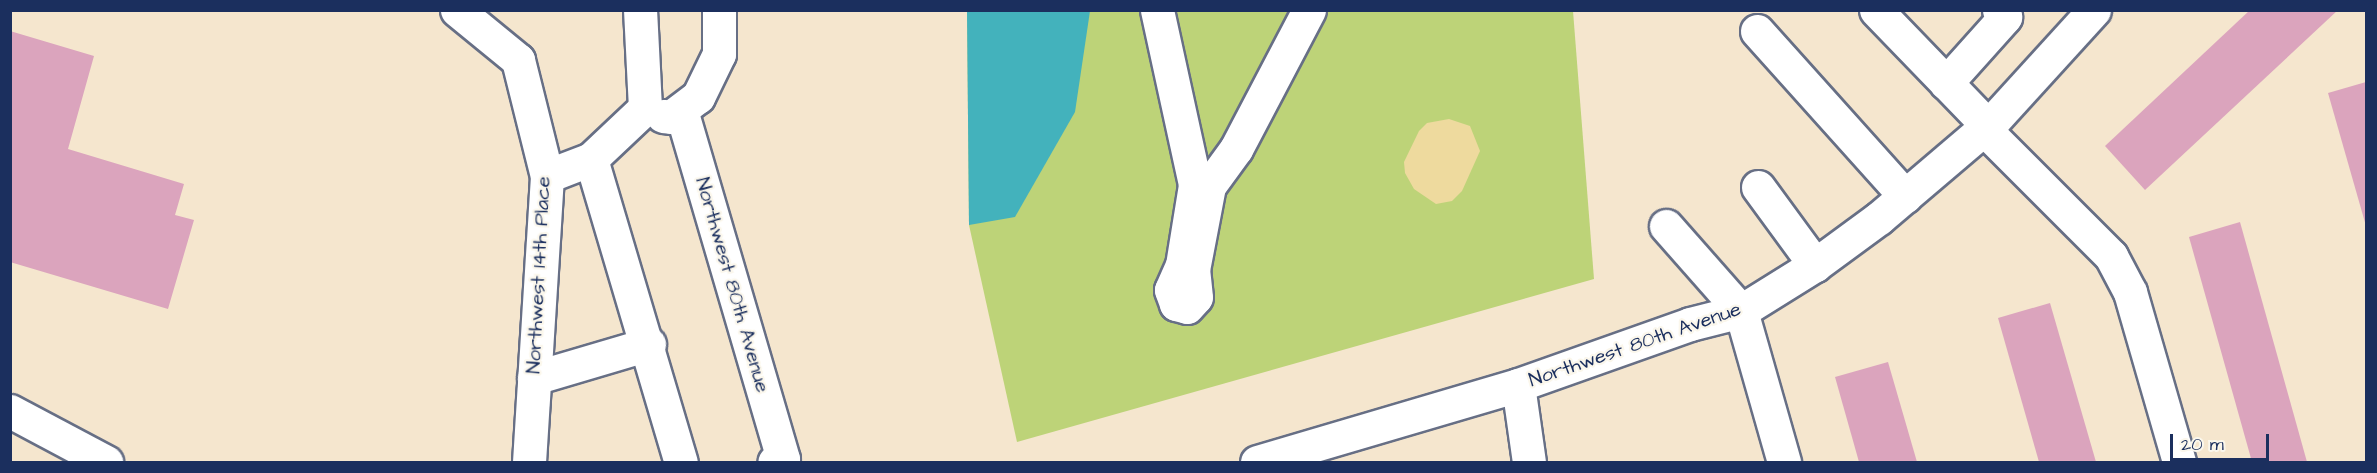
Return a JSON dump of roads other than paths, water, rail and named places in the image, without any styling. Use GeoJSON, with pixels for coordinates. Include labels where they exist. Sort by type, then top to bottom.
{"type":"FeatureCollection","features":[{"type":"Feature","properties":{"kind":"street","name":"Northwest 14th Place"},"geometry":{"type":"LineString","coordinates":[[457,10],[518,60],[546,176],[529,462]]}},
{"type":"Feature","properties":{"kind":"street"},"geometry":{"type":"LineString","coordinates":[[546,176],[591,159],[645,108],[640,10]]}},
{"type":"Feature","properties":{"kind":"street"},"geometry":{"type":"LineString","coordinates":[[639,113],[671,117],[698,97],[718,54],[719,10]]}},
{"type":"Feature","properties":{"kind":"street"},"geometry":{"type":"LineString","coordinates":[[1157,10],[1195,185],[1184,255],[1171,290],[1176,304],[1187,307],[1196,297],[1193,270],[1209,186],[1236,149],[1309,10]]}},
{"type":"Feature","properties":{"kind":"street"},"geometry":{"type":"LineString","coordinates":[[1876,10],[2111,256],[2130,292],[2179,462]]}},
{"type":"Feature","properties":{"kind":"street"},"geometry":{"type":"LineString","coordinates":[[1946,83],[2005,17],[1999,10]]}},
{"type":"Feature","properties":{"kind":"street","name":"Northwest 80th Avenue"},"geometry":{"type":"LineString","coordinates":[[1257,462],[1294,457],[1518,385],[1690,324],[1741,311],[1815,265],[1905,196],[1986,127],[2094,10]]}},
{"type":"Feature","properties":{"kind":"street"},"geometry":{"type":"LineString","coordinates":[[1757,31],[1905,196]]}},
{"type":"Feature","properties":{"kind":"street","name":"Northwest 80th Avenue"},"geometry":{"type":"LineString","coordinates":[[681,110],[779,461]]}},
{"type":"Feature","properties":{"kind":"street"},"geometry":{"type":"LineString","coordinates":[[591,159],[649,344],[681,462]]}},
{"type":"Feature","properties":{"kind":"street"},"geometry":{"type":"LineString","coordinates":[[1758,187],[1815,265]]}},
{"type":"Feature","properties":{"kind":"street"},"geometry":{"type":"LineString","coordinates":[[1665,226],[1741,311],[1784,462]]}},
{"type":"Feature","properties":{"kind":"street"},"geometry":{"type":"LineString","coordinates":[[534,378],[649,344]]}},
{"type":"Feature","properties":{"kind":"street"},"geometry":{"type":"LineString","coordinates":[[1518,385],[1529,462]]}},
{"type":"Feature","properties":{"kind":"street"},"geometry":{"type":"LineString","coordinates":[[10,411],[98,461]]}},
{"type":"Feature","properties":{"kind":"water"},"geometry":{"type":"Polygon","coordinates":[[[967,11],[1090,11],[1075,112],[1015,217],[969,225],[967,11]]]}}]}
